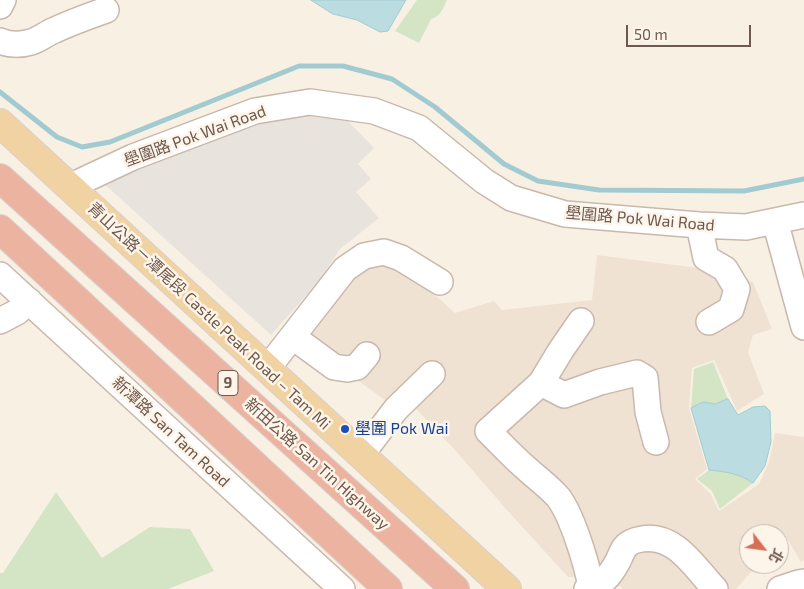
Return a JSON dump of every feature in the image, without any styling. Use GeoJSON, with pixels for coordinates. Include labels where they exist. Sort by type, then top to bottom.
{"type":"FeatureCollection","features":[{"type":"Feature","properties":{"kind":"highway","name":"新田公路 San Tin Highway"},"geometry":{"type":"LineString","coordinates":[[0,178],[455,589]]}},
{"type":"Feature","properties":{"kind":"highway"},"geometry":{"type":"LineString","coordinates":[[0,229],[388,589]]}},
{"type":"Feature","properties":{"kind":"main road","name":"青山公路－潭尾段 Castle Peak Road – Tam Mi"},"geometry":{"type":"LineString","coordinates":[[0,123],[507,589]]}},
{"type":"Feature","properties":{"kind":"street"},"geometry":{"type":"LineString","coordinates":[[0,6],[3,0]]}},
{"type":"Feature","properties":{"kind":"street"},"geometry":{"type":"LineString","coordinates":[[0,41],[19,44],[32,42],[68,24],[106,10]]}},
{"type":"Feature","properties":{"kind":"street","name":"壆圍路 Pok Wai Road"},"geometry":{"type":"LineString","coordinates":[[68,187],[133,157],[255,111],[310,102],[374,111],[419,128],[484,181],[511,198],[565,214],[746,228],[804,215]]}},
{"type":"Feature","properties":{"kind":"street"},"geometry":{"type":"LineString","coordinates":[[775,221],[804,327]]}},
{"type":"Feature","properties":{"kind":"street"},"geometry":{"type":"LineString","coordinates":[[699,225],[706,258],[725,269],[736,289],[731,309],[709,322]]}},
{"type":"Feature","properties":{"kind":"street"},"geometry":{"type":"LineString","coordinates":[[267,369],[345,269],[364,256],[384,252],[401,258],[440,282]]}},
{"type":"Feature","properties":{"kind":"street","name":"新潭路 San Tam Road"},"geometry":{"type":"LineString","coordinates":[[0,275],[29,300],[328,584]]}},
{"type":"Feature","properties":{"kind":"street"},"geometry":{"type":"LineString","coordinates":[[0,320],[16,312],[29,300]]}},
{"type":"Feature","properties":{"kind":"street"},"geometry":{"type":"LineString","coordinates":[[581,320],[541,383],[488,431],[558,498],[569,518],[578,542],[589,577],[589,588],[604,580],[610,574],[625,547],[635,540],[650,538],[662,540],[672,545],[685,556],[715,589]]}},
{"type":"Feature","properties":{"kind":"street"},"geometry":{"type":"LineString","coordinates":[[293,337],[334,367],[347,369],[357,367],[368,355]]}},
{"type":"Feature","properties":{"kind":"street"},"geometry":{"type":"LineString","coordinates":[[541,383],[564,395],[600,382],[637,373],[645,378],[648,412],[656,442]]}},
{"type":"Feature","properties":{"kind":"street"},"geometry":{"type":"LineString","coordinates":[[361,455],[396,409],[432,374]]}},
{"type":"Feature","properties":{"kind":"street"},"geometry":{"type":"LineString","coordinates":[[780,589],[804,582]]}},
{"type":"Feature","properties":{"kind":"shaded area"},"geometry":{"type":"Polygon","coordinates":[[[337,110],[374,148],[358,164],[371,179],[356,192],[379,218],[340,249],[319,281],[271,335],[101,181],[257,115],[337,110]]]}},
{"type":"Feature","properties":{"kind":"shaded area"},"geometry":{"type":"Polygon","coordinates":[[[597,255],[714,270],[753,282],[772,329],[753,335],[748,352],[764,394],[737,411],[714,360],[692,368],[689,408],[707,469],[695,479],[710,493],[719,511],[759,484],[769,462],[775,433],[804,437],[804,560],[801,562],[789,542],[789,524],[739,524],[739,574],[749,574],[736,589],[721,589],[662,535],[601,577],[568,577],[416,409],[393,406],[298,337],[347,273],[382,258],[441,300],[455,313],[494,301],[502,310],[592,300],[597,255]]]}},
{"type":"Feature","properties":{"kind":"shaded area"},"geometry":{"type":"Polygon","coordinates":[[[648,540],[711,589],[623,589],[613,580],[623,559],[648,540]]]}},
{"type":"Feature","properties":{"kind":"green space"},"geometry":{"type":"Polygon","coordinates":[[[417,0],[447,0],[439,14],[431,19],[419,43],[395,31],[417,0]]]}},
{"type":"Feature","properties":{"kind":"green space"},"geometry":{"type":"Polygon","coordinates":[[[713,362],[728,399],[715,404],[703,402],[691,408],[694,369],[713,362]]]}},
{"type":"Feature","properties":{"kind":"green space"},"geometry":{"type":"Polygon","coordinates":[[[709,470],[732,474],[753,483],[720,509],[712,491],[697,479],[709,470]]]}},
{"type":"Feature","properties":{"kind":"green space"},"geometry":{"type":"Polygon","coordinates":[[[56,492],[102,558],[150,527],[190,529],[214,571],[168,589],[0,589],[0,573],[3,573],[56,492]]]}},
{"type":"Feature","properties":{"kind":"water"},"geometry":{"type":"Polygon","coordinates":[[[311,0],[406,0],[388,31],[380,32],[357,20],[333,14],[311,0]]]}},
{"type":"Feature","properties":{"kind":"water"},"geometry":{"type":"Polygon","coordinates":[[[728,399],[738,415],[753,407],[765,406],[770,411],[771,442],[765,466],[753,483],[732,474],[709,470],[691,408],[703,402],[715,404],[728,399]]]}},
{"type":"Feature","properties":{"kind":"waterway"},"geometry":{"type":"LineString","coordinates":[[0,92],[57,137],[82,147],[110,142],[299,66],[343,66],[392,79],[435,107],[504,164],[538,181],[599,190],[744,191],[804,179]]}},
{"type":"Feature","properties":{"kind":"place","name":"壆圍 Pok Wai"},"geometry":{"type":"Point","coordinates":[345,429]}}]}
